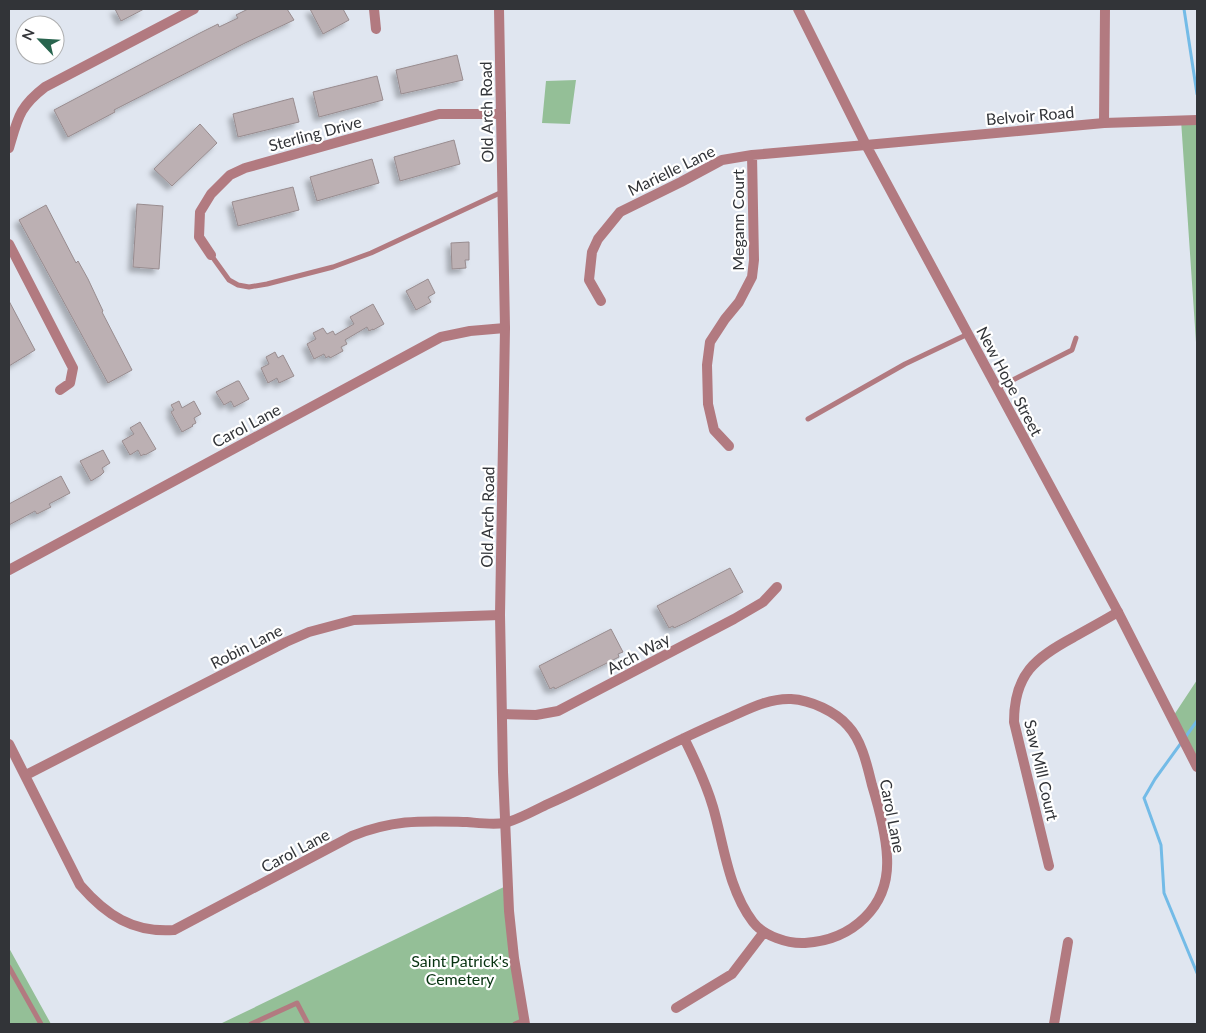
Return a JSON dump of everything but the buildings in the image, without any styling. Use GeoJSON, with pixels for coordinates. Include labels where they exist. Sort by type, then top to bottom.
{"type":"FeatureCollection","features":[{"type":"Feature","properties":{"kind":"street"},"geometry":{"type":"LineString","coordinates":[[9,148],[20,113],[33,97],[45,87],[176,13],[194,9]]}},
{"type":"Feature","properties":{"kind":"street"},"geometry":{"type":"LineString","coordinates":[[374,9],[376,29]]}},
{"type":"Feature","properties":{"kind":"street","name":"Old Arch Road"},"geometry":{"type":"LineString","coordinates":[[499,9],[505,328],[500,615],[502,714],[509,911],[521,1023]]}},
{"type":"Feature","properties":{"kind":"street","name":"New Hope Street"},"geometry":{"type":"LineString","coordinates":[[798,9],[866,145],[1118,612],[1197,767]]}},
{"type":"Feature","properties":{"kind":"street"},"geometry":{"type":"LineString","coordinates":[[1104,123],[1106,9]]}},
{"type":"Feature","properties":{"kind":"street","name":"Sterling Drive"},"geometry":{"type":"LineString","coordinates":[[211,255],[199,237],[200,212],[211,194],[230,175],[245,168],[439,114],[501,114]]}},
{"type":"Feature","properties":{"kind":"street","name":"Belvoir Road"},"geometry":{"type":"LineString","coordinates":[[866,145],[1104,123],[1195,120]]}},
{"type":"Feature","properties":{"kind":"street","name":"Marielle Lane"},"geometry":{"type":"LineString","coordinates":[[600,301],[589,280],[592,252],[598,240],[620,212],[722,160],[752,155],[866,145]]}},
{"type":"Feature","properties":{"kind":"street","name":"Megann Court"},"geometry":{"type":"LineString","coordinates":[[729,446],[714,430],[708,404],[707,365],[710,342],[739,302],[752,277],[754,260],[752,155]]}},
{"type":"Feature","properties":{"kind":"street"},"geometry":{"type":"LineString","coordinates":[[9,244],[73,368],[70,383],[60,390]]}},
{"type":"Feature","properties":{"kind":"street","name":"Carol Lane"},"geometry":{"type":"LineString","coordinates":[[9,570],[441,337],[470,331],[505,328]]}},
{"type":"Feature","properties":{"kind":"street","name":"Arch Way"},"geometry":{"type":"LineString","coordinates":[[502,714],[536,715],[558,711],[734,619],[763,602],[777,586]]}},
{"type":"Feature","properties":{"kind":"street","name":"Saw Mill Court"},"geometry":{"type":"LineString","coordinates":[[1049,866],[1014,722],[1014,707],[1018,690],[1032,665],[1044,654],[1118,612]]}},
{"type":"Feature","properties":{"kind":"street","name":"Robin Lane"},"geometry":{"type":"LineString","coordinates":[[26,775],[309,632],[354,620],[500,615]]}},
{"type":"Feature","properties":{"kind":"street","name":"Carol Lane"},"geometry":{"type":"LineString","coordinates":[[9,744],[80,885],[107,911],[123,921],[140,928],[158,931],[174,930],[352,836],[389,824],[414,821],[505,824],[684,738],[754,706],[792,699],[814,704],[832,713],[848,726],[857,737],[875,795],[887,856],[887,872],[881,894],[865,918],[852,930],[834,938],[794,944],[764,932],[755,924],[739,898],[729,870],[712,802],[684,738]]}},
{"type":"Feature","properties":{"kind":"street"},"geometry":{"type":"LineString","coordinates":[[676,1008],[732,974],[764,932]]}},
{"type":"Feature","properties":{"kind":"street"},"geometry":{"type":"LineString","coordinates":[[1054,1024],[1068,942]]}},
{"type":"Feature","properties":{"kind":"lane"},"geometry":{"type":"LineString","coordinates":[[211,255],[229,280],[238,285],[249,287],[267,284],[333,267],[371,253],[502,192]]}},
{"type":"Feature","properties":{"kind":"lane"},"geometry":{"type":"LineString","coordinates":[[808,418],[905,364],[968,334]]}},
{"type":"Feature","properties":{"kind":"lane"},"geometry":{"type":"LineString","coordinates":[[997,388],[1072,350],[1076,338]]}},
{"type":"Feature","properties":{"kind":"lane"},"geometry":{"type":"LineString","coordinates":[[9,967],[41,1024]]}},
{"type":"Feature","properties":{"kind":"lane"},"geometry":{"type":"LineString","coordinates":[[251,1024],[297,1003],[308,1024]]}},
{"type":"Feature","properties":{"kind":"green space"},"geometry":{"type":"Polygon","coordinates":[[[576,80],[570,124],[542,123],[546,81],[576,80]]]}},
{"type":"Feature","properties":{"kind":"green space"},"geometry":{"type":"Polygon","coordinates":[[[1181,120],[1197,120],[1197,357],[1181,120]]]}},
{"type":"Feature","properties":{"kind":"green space"},"geometry":{"type":"Polygon","coordinates":[[[1197,680],[1197,767],[1172,718],[1197,680]]]}},
{"type":"Feature","properties":{"kind":"green space","name":"Saint Patrick's Cemetery"},"geometry":{"type":"Polygon","coordinates":[[[508,885],[525,1024],[220,1024],[508,885]]]}},
{"type":"Feature","properties":{"kind":"green space"},"geometry":{"type":"Polygon","coordinates":[[[9,948],[51,1024],[9,1024],[9,948]]]}},
{"type":"Feature","properties":{"kind":"waterway"},"geometry":{"type":"LineString","coordinates":[[1184,9],[1197,94]]}},
{"type":"Feature","properties":{"kind":"waterway"},"geometry":{"type":"LineString","coordinates":[[1197,721],[1155,779],[1144,798],[1161,845],[1164,893],[1197,973]]}}]}
